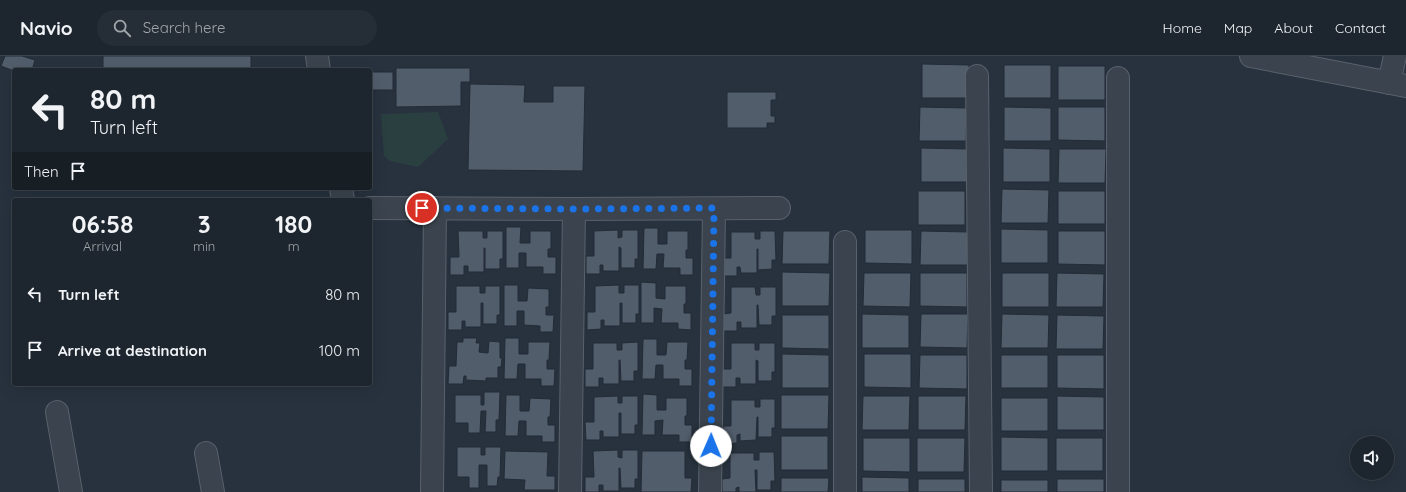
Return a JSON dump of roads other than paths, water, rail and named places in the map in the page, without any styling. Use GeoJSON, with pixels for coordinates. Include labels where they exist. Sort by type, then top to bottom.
{"type":"FeatureCollection","features":[{"type":"Feature","properties":{"kind":"street"},"geometry":{"type":"LineString","coordinates":[[317,56],[319,68]]}},
{"type":"Feature","properties":{"kind":"street"},"geometry":{"type":"LineString","coordinates":[[1251,56],[1398,84],[1395,56]]}},
{"type":"Feature","properties":{"kind":"street"},"geometry":{"type":"LineString","coordinates":[[977,76],[981,492]]}},
{"type":"Feature","properties":{"kind":"street"},"geometry":{"type":"LineString","coordinates":[[1118,78],[1118,492]]}},
{"type":"Feature","properties":{"kind":"street"},"geometry":{"type":"LineString","coordinates":[[372,208],[779,208]]}},
{"type":"Feature","properties":{"kind":"street"},"geometry":{"type":"LineString","coordinates":[[432,492],[436,208]]}},
{"type":"Feature","properties":{"kind":"street"},"geometry":{"type":"LineString","coordinates":[[710,492],[714,208]]}},
{"type":"Feature","properties":{"kind":"street"},"geometry":{"type":"LineString","coordinates":[[570,492],[574,209]]}},
{"type":"Feature","properties":{"kind":"street"},"geometry":{"type":"LineString","coordinates":[[845,242],[845,492]]}},
{"type":"Feature","properties":{"kind":"street"},"geometry":{"type":"LineString","coordinates":[[57,412],[71,492]]}},
{"type":"Feature","properties":{"kind":"street"},"geometry":{"type":"LineString","coordinates":[[206,453],[213,492]]}}]}
